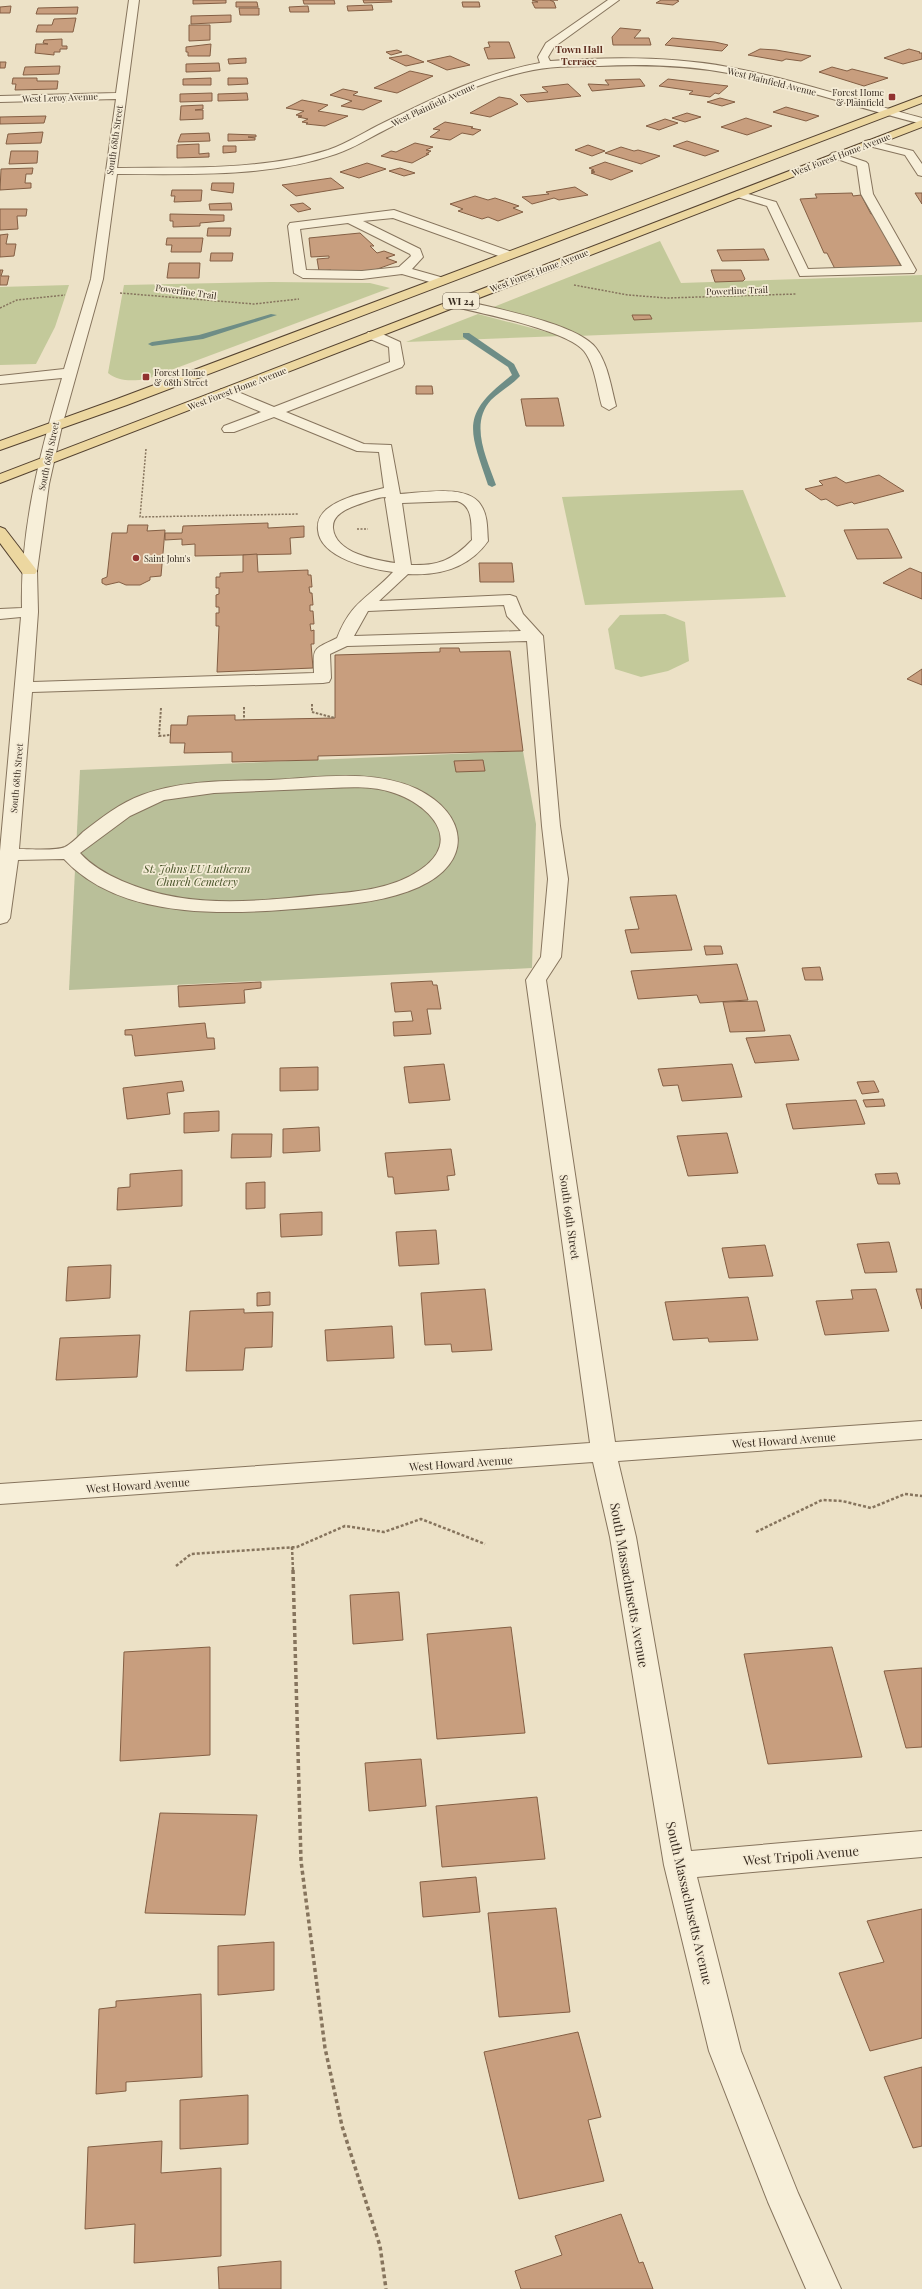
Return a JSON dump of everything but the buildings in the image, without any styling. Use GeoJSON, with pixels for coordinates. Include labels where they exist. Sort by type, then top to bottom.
{"type":"FeatureCollection","features":[{"type":"Feature","properties":{"kind":"main road","name":"WI 24"},"geometry":{"type":"LineString","coordinates":[[0,446],[122,402],[922,99]]}},
{"type":"Feature","properties":{"kind":"main road","name":"West Forest Home Avenue"},"geometry":{"type":"LineString","coordinates":[[0,479],[922,122]]}},
{"type":"Feature","properties":{"kind":"main road"},"geometry":{"type":"LineString","coordinates":[[0,532],[29,571]]}},
{"type":"Feature","properties":{"kind":"street","name":"South 68th Street"},"geometry":{"type":"LineString","coordinates":[[0,918],[9,855],[24,687],[30,612],[29,571],[46,461],[54,426],[97,279],[110,171],[134,0]]}},
{"type":"Feature","properties":{"kind":"street"},"geometry":{"type":"LineString","coordinates":[[546,65],[543,57],[550,45],[614,0]]}},
{"type":"Feature","properties":{"kind":"street","name":"West Plainfield Avenue"},"geometry":{"type":"LineString","coordinates":[[110,171],[228,169],[268,166],[307,159],[334,151],[464,87],[502,74],[546,65],[628,61],[684,64],[717,68],[747,74],[922,122]]}},
{"type":"Feature","properties":{"kind":"street","name":"West Leroy Avenue"},"geometry":{"type":"LineString","coordinates":[[0,99],[120,96]]}},
{"type":"Feature","properties":{"kind":"street"},"geometry":{"type":"LineString","coordinates":[[869,143],[909,153],[922,173]]}},
{"type":"Feature","properties":{"kind":"street"},"geometry":{"type":"LineString","coordinates":[[738,194],[772,204],[804,273],[910,270],[867,194],[862,164],[836,155]]}},
{"type":"Feature","properties":{"kind":"street"},"geometry":{"type":"LineString","coordinates":[[440,281],[403,270],[331,276],[300,273],[294,226],[394,214],[508,255]]}},
{"type":"Feature","properties":{"kind":"street"},"geometry":{"type":"LineString","coordinates":[[350,219],[416,252],[417,256],[403,270]]}},
{"type":"Feature","properties":{"kind":"street"},"geometry":{"type":"LineString","coordinates":[[456,303],[556,331],[586,345],[594,356],[608,406]]}},
{"type":"Feature","properties":{"kind":"street"},"geometry":{"type":"LineString","coordinates":[[229,429],[396,364],[395,345],[373,335]]}},
{"type":"Feature","properties":{"kind":"street"},"geometry":{"type":"LineString","coordinates":[[0,380],[70,373]]}},
{"type":"Feature","properties":{"kind":"street"},"geometry":{"type":"LineString","coordinates":[[226,392],[362,448],[386,448],[404,569],[397,579],[364,606],[351,622],[344,641]]}},
{"type":"Feature","properties":{"kind":"street"},"geometry":{"type":"LineString","coordinates":[[392,495],[458,496],[469,498],[476,508],[480,541],[471,552],[438,569],[404,569],[359,560],[336,550],[325,538],[323,530],[327,517],[339,507],[392,495]]}},
{"type":"Feature","properties":{"kind":"street"},"geometry":{"type":"LineString","coordinates":[[364,606],[510,600],[515,616],[535,636]]}},
{"type":"Feature","properties":{"kind":"street"},"geometry":{"type":"LineString","coordinates":[[0,614],[30,612]]}},
{"type":"Feature","properties":{"kind":"street"},"geometry":{"type":"LineString","coordinates":[[24,687],[323,678],[322,652],[344,641],[535,636]]}},
{"type":"Feature","properties":{"kind":"street","name":"South 69th Street"},"geometry":{"type":"LineString","coordinates":[[535,636],[551,826],[558,879],[551,957],[536,980],[604,1453]]}},
{"type":"Feature","properties":{"kind":"street"},"geometry":{"type":"LineString","coordinates":[[9,855],[69,854],[95,831],[138,804],[156,796],[224,787],[319,782],[362,783],[392,786],[411,793],[430,805],[444,818],[450,831],[449,846],[437,867],[421,878],[394,890],[351,898],[281,905],[183,905],[153,898],[118,886],[86,870],[69,854]]}},
{"type":"Feature","properties":{"kind":"street","name":"West Howard Avenue"},"geometry":{"type":"LineString","coordinates":[[0,1494],[922,1430]]}},
{"type":"Feature","properties":{"kind":"street","name":"South Massachusetts Avenue"},"geometry":{"type":"LineString","coordinates":[[604,1453],[623,1537],[679,1865],[725,2051],[785,2202],[824,2289]]}},
{"type":"Feature","properties":{"kind":"street","name":"West Tripoli Avenue"},"geometry":{"type":"LineString","coordinates":[[679,1865],[922,1844]]}},
{"type":"Feature","properties":{"kind":"path","name":"Powerline Trail"},"geometry":{"type":"LineString","coordinates":[[567,283],[648,298],[686,299],[796,294]]}},
{"type":"Feature","properties":{"kind":"path","name":"Powerline Trail"},"geometry":{"type":"LineString","coordinates":[[0,308],[17,300],[32,297],[93,294],[158,293],[244,306],[270,304],[300,298]]}},
{"type":"Feature","properties":{"kind":"path"},"geometry":{"type":"LineString","coordinates":[[141,445],[146,453],[140,517],[303,515]]}},
{"type":"Feature","properties":{"kind":"path"},"geometry":{"type":"LineString","coordinates":[[164,682],[159,736],[170,735]]}},
{"type":"Feature","properties":{"kind":"path"},"geometry":{"type":"LineString","coordinates":[[756,1532],[822,1500],[842,1501],[871,1508],[905,1494],[922,1496]]}},
{"type":"Feature","properties":{"kind":"path"},"geometry":{"type":"LineString","coordinates":[[176,1566],[191,1554],[292,1547],[345,1526],[384,1532],[421,1519],[485,1544]]}},
{"type":"Feature","properties":{"kind":"path"},"geometry":{"type":"LineString","coordinates":[[292,1547],[302,1861],[326,2048],[342,2126],[380,2246],[386,2289]]}},
{"type":"Feature","properties":{"kind":"green space"},"geometry":{"type":"Polygon","coordinates":[[[660,241],[681,283],[922,275],[922,322],[577,336],[491,308],[660,241]]]}},
{"type":"Feature","properties":{"kind":"green space"},"geometry":{"type":"Polygon","coordinates":[[[272,282],[370,283],[390,288],[147,379],[121,379],[108,373],[124,285],[272,282]]]}},
{"type":"Feature","properties":{"kind":"green space"},"geometry":{"type":"Polygon","coordinates":[[[69,285],[55,327],[36,364],[0,365],[0,287],[69,285]]]}},
{"type":"Feature","properties":{"kind":"green space"},"geometry":{"type":"Polygon","coordinates":[[[478,314],[562,336],[406,342],[478,314]]]}},
{"type":"Feature","properties":{"kind":"green space"},"geometry":{"type":"Polygon","coordinates":[[[743,490],[786,597],[585,605],[562,497],[743,490]]]}},
{"type":"Feature","properties":{"kind":"green space"},"geometry":{"type":"Polygon","coordinates":[[[665,614],[685,622],[689,661],[668,671],[641,677],[615,669],[608,629],[620,615],[665,614]]]}},
{"type":"Feature","properties":{"kind":"green space","name":"St. Johns EU Lutheran Church Cemetery"},"geometry":{"type":"Polygon","coordinates":[[[523,751],[536,824],[532,968],[69,990],[80,770],[523,751]]]}},
{"type":"Feature","properties":{"kind":"waterway"},"geometry":{"type":"LineString","coordinates":[[152,344],[200,337],[273,315]]}},
{"type":"Feature","properties":{"kind":"waterway"},"geometry":{"type":"LineString","coordinates":[[466,335],[511,366],[516,376],[497,390],[487,400],[477,419],[478,441],[492,485]]}},
{"type":"Feature","properties":{"kind":"place","name":"Forest Home & Plainfield"},"geometry":{"type":"Point","coordinates":[892,97]}},
{"type":"Feature","properties":{"kind":"place","name":"Forest Home & 68th Street"},"geometry":{"type":"Point","coordinates":[146,377]}},
{"type":"Feature","properties":{"kind":"place","name":"Saint John's"},"geometry":{"type":"Point","coordinates":[136,558]}},
{"type":"Feature","properties":{"kind":"district","name":"Town Hall Terrace"},"geometry":{"type":"Point","coordinates":[579,54]}}]}
